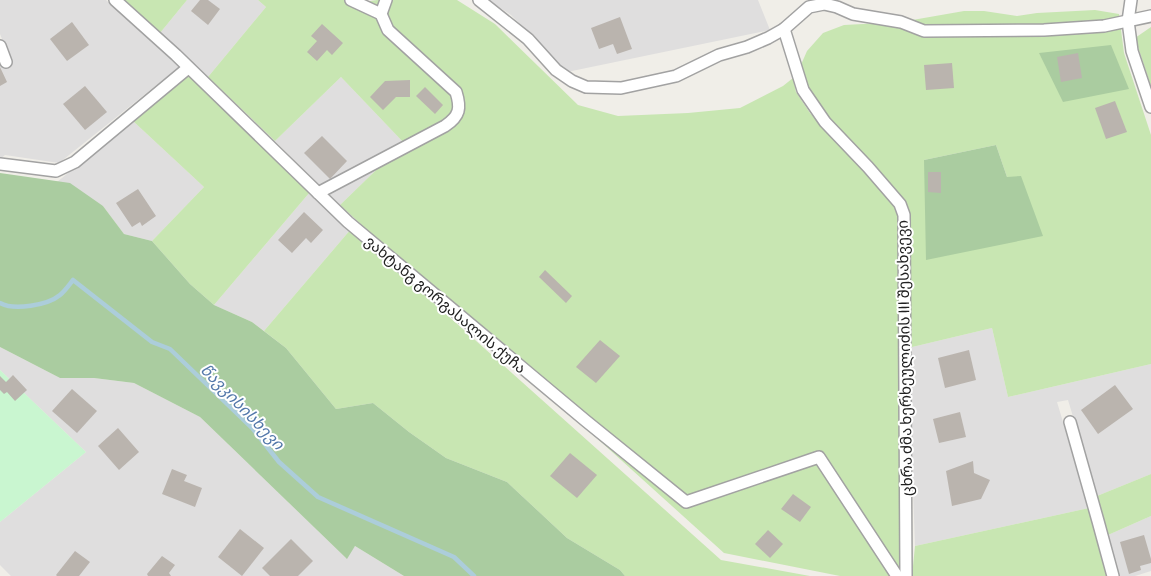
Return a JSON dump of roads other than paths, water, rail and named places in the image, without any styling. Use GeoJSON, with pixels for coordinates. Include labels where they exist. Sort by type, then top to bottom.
{"type":"FeatureCollection","features":[{"type":"Feature","properties":{"kind":"street","name":"ვახტანგ გორგასალის ქუჩა"},"geometry":{"type":"LineString","coordinates":[[115,0],[355,228],[686,502],[819,457],[897,576]]}},
{"type":"Feature","properties":{"kind":"street"},"geometry":{"type":"LineString","coordinates":[[318,193],[445,126],[459,112],[456,92],[388,30],[381,14],[351,0]]}},
{"type":"Feature","properties":{"kind":"street"},"geometry":{"type":"LineString","coordinates":[[381,14],[386,0]]}},
{"type":"Feature","properties":{"kind":"street"},"geometry":{"type":"LineString","coordinates":[[479,0],[528,39],[556,70],[572,81],[586,86],[620,88],[676,76],[719,56],[747,47],[784,29],[809,7],[824,4],[853,14],[901,22],[924,31],[1044,30],[1104,26],[1151,16]]}},
{"type":"Feature","properties":{"kind":"street"},"geometry":{"type":"LineString","coordinates":[[1131,0],[1128,21],[1132,51],[1151,106]]}},
{"type":"Feature","properties":{"kind":"street","name":"ცხრა ძმა ხერხეულიძის III შესახვევი"},"geometry":{"type":"LineString","coordinates":[[784,29],[803,90],[825,122],[900,204],[904,214],[906,576]]}},
{"type":"Feature","properties":{"kind":"street"},"geometry":{"type":"LineString","coordinates":[[0,46],[6,62]]}},
{"type":"Feature","properties":{"kind":"street"},"geometry":{"type":"LineString","coordinates":[[0,164],[56,171],[75,162],[188,68]]}},
{"type":"Feature","properties":{"kind":"street"},"geometry":{"type":"LineString","coordinates":[[1070,422],[1113,576]]}},
{"type":"Feature","properties":{"kind":"waterway","name":"წავკისისხევი"},"geometry":{"type":"LineString","coordinates":[[0,303],[22,307],[48,302],[60,295],[73,280],[152,342],[170,349],[253,429],[279,462],[318,497],[454,557],[474,576]]}}]}
